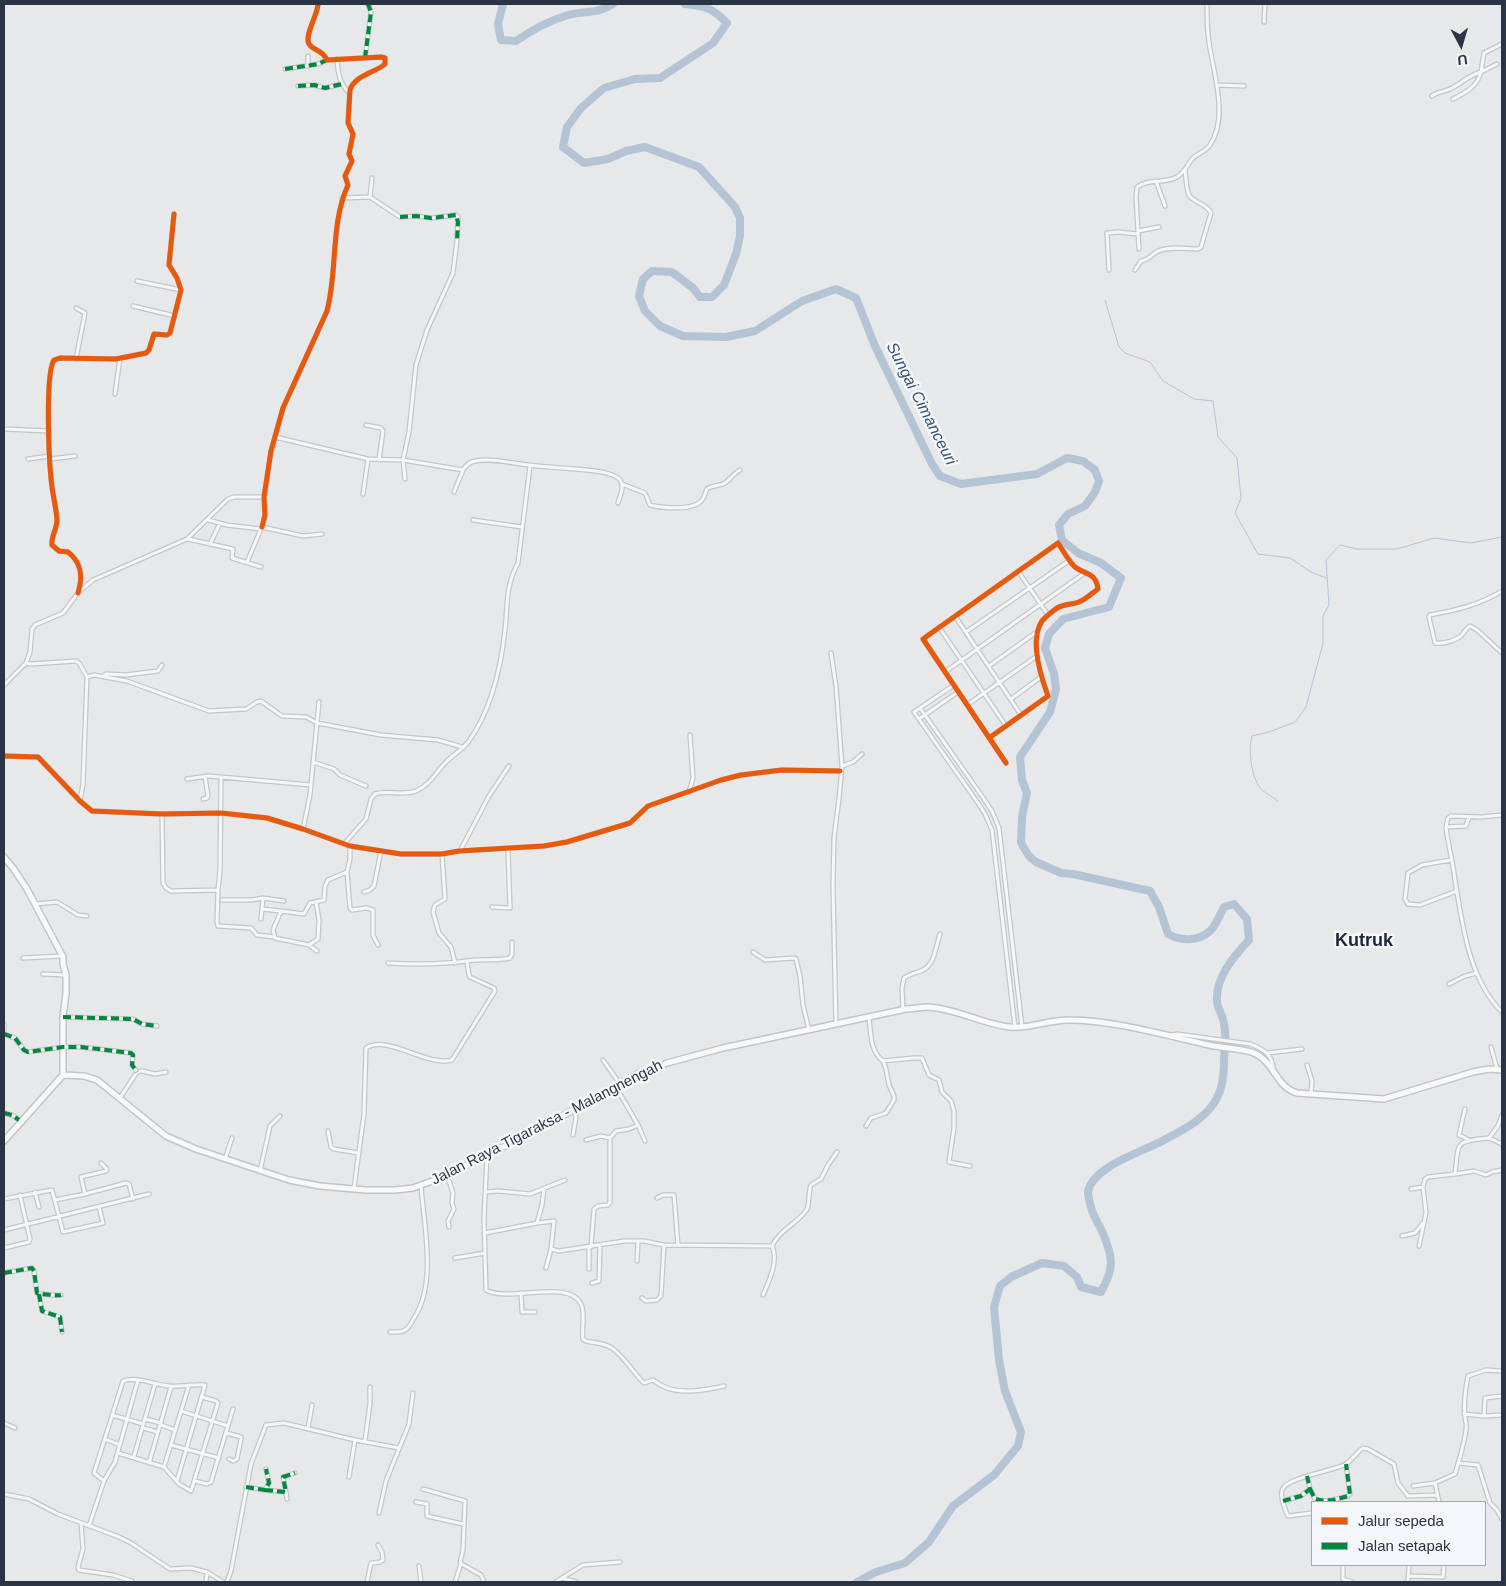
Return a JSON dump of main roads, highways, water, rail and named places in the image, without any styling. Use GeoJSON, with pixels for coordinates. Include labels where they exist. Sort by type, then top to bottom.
{"type":"FeatureCollection","features":[{"type":"Feature","properties":{"kind":"main road"},"geometry":{"type":"LineString","coordinates":[[4,857],[13,868],[62,956],[66,975],[63,1075],[4,1141]]}},
{"type":"Feature","properties":{"kind":"main road","name":"Jalan Raya Tigaraksa - Malangnengah"},"geometry":{"type":"LineString","coordinates":[[63,1075],[93,1078],[166,1136],[225,1160],[289,1180],[320,1186],[395,1190],[421,1186],[447,1175],[487,1156],[639,1074],[667,1062],[836,1024],[903,1010],[928,1007],[1004,1026],[1022,1027],[1070,1020],[1222,1044],[1260,1056],[1272,1068],[1286,1088],[1297,1093],[1384,1099],[1473,1072],[1499,1069]]}},
{"type":"Feature","properties":{"kind":"waterway","name":"Sungai Cimanceuri"},"geometry":{"type":"LineString","coordinates":[[503,4],[498,24],[501,40],[516,41],[554,20],[568,15],[601,10],[613,4]]}},
{"type":"Feature","properties":{"kind":"waterway","name":"Sungai Cimanceuri"},"geometry":{"type":"LineString","coordinates":[[685,4],[708,9],[727,23],[713,43],[660,78],[635,79],[604,88],[581,108],[567,127],[563,147],[584,163],[608,159],[626,151],[645,147],[699,167],[735,207],[740,218],[740,236],[736,254],[724,285],[712,297],[700,297],[693,288],[672,272],[652,271],[643,279],[639,296],[645,311],[660,326],[683,336],[726,337],[755,331],[802,301],[836,289],[856,298],[875,346],[932,464],[940,476],[961,484],[1037,474],[1067,458],[1083,461],[1095,470],[1099,481],[1095,492],[1085,506],[1068,514],[1059,525],[1062,540],[1078,553],[1101,563],[1121,578],[1109,607],[1063,619],[1049,634],[1045,648],[1054,674],[1056,689],[1050,712],[1020,757],[1022,780],[1027,793],[1022,817],[1021,843],[1029,856],[1036,862],[1061,873],[1150,891],[1159,907],[1168,934],[1173,936],[1195,939],[1205,935],[1214,926],[1224,907],[1234,904],[1247,919],[1249,940],[1237,953],[1222,976],[1217,993],[1218,1007],[1225,1029],[1224,1071],[1221,1089],[1213,1105],[1186,1128],[1109,1167],[1099,1174],[1088,1192],[1092,1210],[1102,1231],[1111,1262],[1109,1276],[1101,1292],[1081,1287],[1077,1277],[1064,1266],[1042,1263],[1011,1277],[1000,1286],[994,1307],[999,1360],[1005,1391],[1021,1432],[1018,1446],[994,1475],[953,1506],[929,1542],[905,1563],[876,1572],[857,1582]]}},
{"type":"Feature","properties":{"kind":"waterway"},"geometry":{"type":"LineString","coordinates":[[1105,300],[1119,347],[1125,353],[1150,362],[1163,381],[1194,399],[1213,401],[1218,437],[1237,458],[1241,498],[1235,513],[1258,554],[1290,558],[1311,572],[1326,578]]}},
{"type":"Feature","properties":{"kind":"waterway"},"geometry":{"type":"LineString","coordinates":[[1278,801],[1263,791],[1255,778],[1250,756],[1252,736],[1295,722],[1306,707],[1323,643],[1323,616],[1329,605],[1326,560],[1340,545],[1357,549],[1397,549],[1434,538],[1471,543],[1502,537]]}},
{"type":"Feature","properties":{"kind":"district","name":"Kutruk"},"geometry":{"type":"Point","coordinates":[1364,941]}}]}
